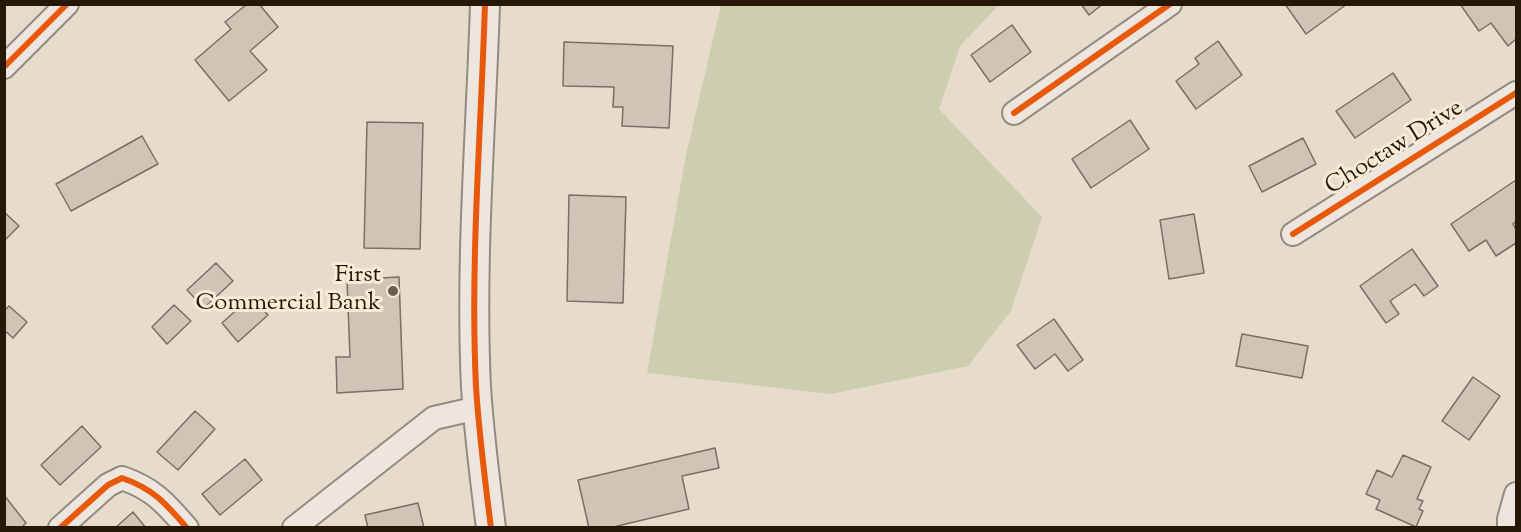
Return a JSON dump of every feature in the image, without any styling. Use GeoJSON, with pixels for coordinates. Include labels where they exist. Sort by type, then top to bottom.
{"type":"FeatureCollection","features":[{"type":"Feature","properties":{"kind":"street"},"geometry":{"type":"LineString","coordinates":[[4,67],[67,4]]}},
{"type":"Feature","properties":{"kind":"street"},"geometry":{"type":"LineString","coordinates":[[485,4],[475,354],[478,408],[491,528]]}},
{"type":"Feature","properties":{"kind":"street"},"geometry":{"type":"LineString","coordinates":[[1014,113],[1170,4]]}},
{"type":"Feature","properties":{"kind":"street","name":"Choctaw Drive"},"geometry":{"type":"LineString","coordinates":[[1293,234],[1516,93]]}},
{"type":"Feature","properties":{"kind":"street"},"geometry":{"type":"LineString","coordinates":[[294,528],[434,418],[478,408]]}},
{"type":"Feature","properties":{"kind":"street"},"geometry":{"type":"LineString","coordinates":[[60,528],[108,484],[122,478],[141,484],[161,498],[187,528]]}},
{"type":"Feature","properties":{"kind":"street"},"geometry":{"type":"LineString","coordinates":[[1509,528],[1509,519],[1516,494]]}},
{"type":"Feature","properties":{"kind":"green space"},"geometry":{"type":"Polygon","coordinates":[[[721,5],[999,5],[960,46],[939,109],[1042,217],[1011,311],[968,366],[831,394],[647,373],[686,155],[721,5]]]}},
{"type":"Feature","properties":{"kind":"building"},"geometry":{"type":"Polygon","coordinates":[[[247,4],[259,4],[278,27],[250,51],[267,70],[229,101],[195,60],[231,29],[225,22],[247,4]]]}},
{"type":"Feature","properties":{"kind":"building"},"geometry":{"type":"Polygon","coordinates":[[[1081,4],[1103,4],[1089,15],[1081,4]]]}},
{"type":"Feature","properties":{"kind":"building"},"geometry":{"type":"Polygon","coordinates":[[[1285,4],[1347,4],[1306,34],[1285,4]]]}},
{"type":"Feature","properties":{"kind":"building"},"geometry":{"type":"Polygon","coordinates":[[[1460,4],[1516,4],[1516,39],[1508,46],[1491,23],[1479,31],[1460,4]]]}},
{"type":"Feature","properties":{"kind":"building"},"geometry":{"type":"Polygon","coordinates":[[[1012,25],[1031,52],[990,82],[971,55],[1012,25]]]}},
{"type":"Feature","properties":{"kind":"building"},"geometry":{"type":"Polygon","coordinates":[[[1218,41],[1242,75],[1196,109],[1176,81],[1199,64],[1195,58],[1218,41]]]}},
{"type":"Feature","properties":{"kind":"building"},"geometry":{"type":"Polygon","coordinates":[[[564,42],[673,46],[669,128],[622,126],[623,107],[613,107],[614,87],[563,86],[564,42]]]}},
{"type":"Feature","properties":{"kind":"building"},"geometry":{"type":"Polygon","coordinates":[[[1393,73],[1411,100],[1355,138],[1336,111],[1393,73]]]}},
{"type":"Feature","properties":{"kind":"building"},"geometry":{"type":"Polygon","coordinates":[[[1130,120],[1149,149],[1091,188],[1072,159],[1130,120]]]}},
{"type":"Feature","properties":{"kind":"building"},"geometry":{"type":"Polygon","coordinates":[[[367,122],[423,123],[420,249],[364,248],[367,122]]]}},
{"type":"Feature","properties":{"kind":"building"},"geometry":{"type":"Polygon","coordinates":[[[142,136],[158,164],[71,211],[56,184],[142,136]]]}},
{"type":"Feature","properties":{"kind":"building"},"geometry":{"type":"Polygon","coordinates":[[[1303,138],[1316,164],[1262,192],[1249,166],[1303,138]]]}},
{"type":"Feature","properties":{"kind":"building"},"geometry":{"type":"Polygon","coordinates":[[[1516,180],[1516,221],[1513,224],[1516,230],[1516,243],[1496,256],[1486,240],[1469,251],[1451,224],[1516,180]]]}},
{"type":"Feature","properties":{"kind":"building"},"geometry":{"type":"Polygon","coordinates":[[[569,195],[626,197],[623,303],[567,301],[569,195]]]}},
{"type":"Feature","properties":{"kind":"building"},"geometry":{"type":"Polygon","coordinates":[[[4,212],[19,226],[4,241],[4,212]]]}},
{"type":"Feature","properties":{"kind":"building"},"geometry":{"type":"Polygon","coordinates":[[[1194,214],[1204,273],[1169,279],[1160,220],[1194,214]]]}},
{"type":"Feature","properties":{"kind":"building"},"geometry":{"type":"Polygon","coordinates":[[[1412,249],[1438,286],[1424,296],[1415,284],[1390,301],[1399,314],[1386,323],[1360,286],[1412,249]]]}},
{"type":"Feature","properties":{"kind":"building"},"geometry":{"type":"Polygon","coordinates":[[[216,263],[233,281],[204,308],[187,290],[216,263]]]}},
{"type":"Feature","properties":{"kind":"building"},"geometry":{"type":"Polygon","coordinates":[[[399,277],[403,389],[337,393],[336,357],[350,357],[347,280],[399,277]]]}},
{"type":"Feature","properties":{"kind":"building"},"geometry":{"type":"Polygon","coordinates":[[[251,297],[268,315],[238,342],[222,323],[251,297]]]}},
{"type":"Feature","properties":{"kind":"building"},"geometry":{"type":"Polygon","coordinates":[[[174,305],[191,321],[167,344],[152,327],[174,305]]]}},
{"type":"Feature","properties":{"kind":"building"},"geometry":{"type":"Polygon","coordinates":[[[9,306],[27,322],[13,338],[4,330],[4,311],[9,306]]]}},
{"type":"Feature","properties":{"kind":"building"},"geometry":{"type":"Polygon","coordinates":[[[1054,319],[1083,360],[1068,371],[1055,354],[1035,369],[1017,345],[1054,319]]]}},
{"type":"Feature","properties":{"kind":"building"},"geometry":{"type":"Polygon","coordinates":[[[1242,334],[1308,346],[1302,378],[1236,366],[1242,334]]]}},
{"type":"Feature","properties":{"kind":"building"},"geometry":{"type":"Polygon","coordinates":[[[1473,377],[1500,396],[1469,440],[1442,421],[1473,377]]]}},
{"type":"Feature","properties":{"kind":"building"},"geometry":{"type":"Polygon","coordinates":[[[195,411],[215,429],[178,470],[157,452],[195,411]]]}},
{"type":"Feature","properties":{"kind":"building"},"geometry":{"type":"Polygon","coordinates":[[[82,426],[101,447],[60,485],[41,465],[82,426]]]}},
{"type":"Feature","properties":{"kind":"building"},"geometry":{"type":"Polygon","coordinates":[[[715,448],[719,468],[682,476],[689,509],[609,528],[589,528],[578,480],[715,448]]]}},
{"type":"Feature","properties":{"kind":"building"},"geometry":{"type":"Polygon","coordinates":[[[1403,455],[1431,467],[1417,499],[1423,501],[1419,509],[1423,511],[1416,527],[1376,509],[1380,500],[1366,494],[1377,470],[1392,477],[1403,455]]]}},
{"type":"Feature","properties":{"kind":"building"},"geometry":{"type":"Polygon","coordinates":[[[245,459],[262,480],[220,515],[202,494],[245,459]]]}},
{"type":"Feature","properties":{"kind":"building"},"geometry":{"type":"Polygon","coordinates":[[[4,495],[26,523],[21,528],[4,528],[4,495]]]}},
{"type":"Feature","properties":{"kind":"building"},"geometry":{"type":"Polygon","coordinates":[[[418,503],[424,528],[368,528],[365,515],[418,503]]]}},
{"type":"Feature","properties":{"kind":"building"},"geometry":{"type":"Polygon","coordinates":[[[133,512],[146,528],[115,528],[133,512]]]}},
{"type":"Feature","properties":{"kind":"cycle path"},"geometry":{"type":"LineString","coordinates":[[4,67],[67,4]]}},
{"type":"Feature","properties":{"kind":"cycle path"},"geometry":{"type":"LineString","coordinates":[[485,4],[475,244],[474,339],[479,422],[491,528]]}},
{"type":"Feature","properties":{"kind":"cycle path"},"geometry":{"type":"LineString","coordinates":[[1014,113],[1170,4]]}},
{"type":"Feature","properties":{"kind":"cycle path"},"geometry":{"type":"LineString","coordinates":[[1293,234],[1516,93]]}},
{"type":"Feature","properties":{"kind":"cycle path"},"geometry":{"type":"LineString","coordinates":[[60,528],[108,485],[122,478],[151,492],[187,528]]}},
{"type":"Feature","properties":{"kind":"place","name":"First Commercial Bank"},"geometry":{"type":"Point","coordinates":[393,291]}}]}
